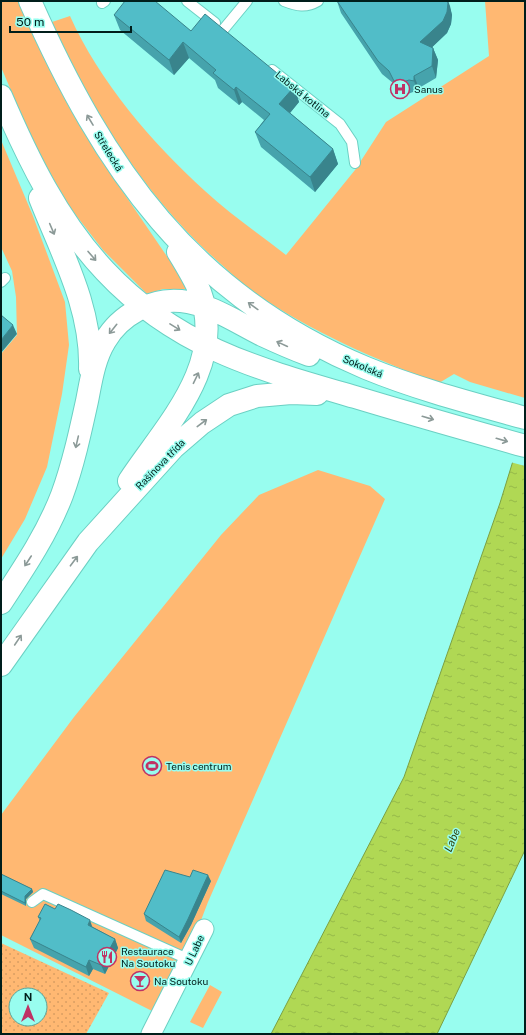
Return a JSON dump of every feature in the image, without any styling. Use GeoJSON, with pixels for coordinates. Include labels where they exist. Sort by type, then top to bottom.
{"type":"FeatureCollection","features":[{"type":"Feature","properties":{"kind":"main road","name":"Střelecká"},"geometry":{"type":"LineString","coordinates":[[30,1],[60,64],[85,111],[134,188],[191,255],[218,279]]}},
{"type":"Feature","properties":{"kind":"main road"},"geometry":{"type":"LineString","coordinates":[[1,96],[14,127],[40,180],[73,231],[105,271],[144,307],[206,346],[258,367],[391,408],[525,446]]}},
{"type":"Feature","properties":{"kind":"main road"},"geometry":{"type":"LineString","coordinates":[[14,127],[36,190],[78,292],[86,324],[90,358],[86,404]]}},
{"type":"Feature","properties":{"kind":"main road"},"geometry":{"type":"LineString","coordinates":[[88,542],[188,394],[199,372],[206,346],[204,306],[200,293],[189,270],[134,188]]}},
{"type":"Feature","properties":{"kind":"main road","name":"Sokolská"},"geometry":{"type":"LineString","coordinates":[[218,279],[263,314],[295,333],[365,367],[412,386],[525,418]]}},
{"type":"Feature","properties":{"kind":"main road"},"geometry":{"type":"LineString","coordinates":[[1,603],[42,539],[59,501],[76,450],[94,371],[105,341],[113,328],[122,320],[144,307],[166,301],[180,301],[204,306],[314,357],[349,369],[412,386]]}},
{"type":"Feature","properties":{"kind":"main road","name":"Rašínova třída"},"geometry":{"type":"LineString","coordinates":[[1,665],[88,542],[173,448],[202,423],[229,405],[256,396],[291,393],[329,395],[391,408]]}},
{"type":"Feature","properties":{"kind":"street","name":"U Labe"},"geometry":{"type":"LineString","coordinates":[[151,1034],[190,960],[204,929]]}},
{"type":"Feature","properties":{"kind":"lane"},"geometry":{"type":"LineString","coordinates":[[187,1],[226,33],[247,1]]}},
{"type":"Feature","properties":{"kind":"lane"},"geometry":{"type":"LineString","coordinates":[[284,1],[300,6],[311,5],[318,1]]}},
{"type":"Feature","properties":{"kind":"lane","name":"Labská kotlina"},"geometry":{"type":"LineString","coordinates":[[266,65],[340,124],[352,142],[355,163]]}},
{"type":"Feature","properties":{"kind":"lane"},"geometry":{"type":"LineString","coordinates":[[32,902],[43,894],[190,960]]}},
{"type":"Feature","properties":{"kind":"shaded area"},"geometry":{"type":"Polygon","coordinates":[[[1,1],[18,1],[69,107],[97,154],[177,271],[186,289],[163,289],[147,294],[103,250],[68,205],[33,142],[1,67],[1,1]]]}},
{"type":"Feature","properties":{"kind":"shaded area"},"geometry":{"type":"Polygon","coordinates":[[[485,1],[525,1],[525,398],[470,382],[454,374],[439,383],[414,374],[365,354],[294,318],[249,289],[195,240],[146,183],[103,122],[49,23],[70,16],[82,40],[111,87],[147,132],[185,172],[234,216],[286,255],[355,170],[386,122],[489,56],[485,1]]]}},
{"type":"Feature","properties":{"kind":"shaded area"},"geometry":{"type":"Polygon","coordinates":[[[1,140],[33,216],[65,302],[69,345],[62,394],[47,467],[25,519],[1,559],[1,354],[17,335],[16,297],[12,271],[1,247],[1,140]]]}},
{"type":"Feature","properties":{"kind":"shaded area","name":"Tenis centrum"},"geometry":{"type":"Polygon","coordinates":[[[318,470],[370,486],[385,499],[208,902],[188,954],[158,1014],[1,935],[1,815],[74,717],[221,535],[259,495],[318,470]]]}},
{"type":"Feature","properties":{"kind":"shaded area"},"geometry":{"type":"Polygon","coordinates":[[[1,943],[109,993],[86,1034],[1,1034],[1,943]]]}},
{"type":"Feature","properties":{"kind":"shaded area"},"geometry":{"type":"Polygon","coordinates":[[[210,985],[222,992],[203,1028],[190,1022],[210,985]]]}},
{"type":"Feature","properties":{"kind":"water","name":"Labe"},"geometry":{"type":"Polygon","coordinates":[[[525,422],[525,850],[437,1034],[271,1034],[404,777],[500,503],[525,422]]]}},
{"type":"Feature","properties":{"kind":"pier"},"geometry":{"type":"Polygon","coordinates":[[[525,420],[525,466],[510,462],[525,420]]]}},
{"type":"Feature","properties":{"kind":"building"},"geometry":{"type":"Polygon","coordinates":[[[125,1],[155,1],[191,31],[205,14],[294,87],[279,104],[333,149],[310,177],[255,132],[270,114],[236,87],[234,90],[213,73],[216,70],[183,42],[169,60],[114,15],[125,1]]]}},
{"type":"Feature","properties":{"kind":"building"},"geometry":{"type":"Polygon","coordinates":[[[337,1],[447,1],[447,12],[443,21],[420,42],[433,48],[432,66],[414,76],[414,81],[409,80],[400,83],[394,81],[389,71],[378,61],[337,1]]]}},
{"type":"Feature","properties":{"kind":"building"},"geometry":{"type":"Polygon","coordinates":[[[1,315],[13,325],[1,340],[1,315]]]}},
{"type":"Feature","properties":{"kind":"building"},"geometry":{"type":"Polygon","coordinates":[[[165,870],[190,877],[193,870],[208,875],[179,937],[144,914],[165,870]]]}},
{"type":"Feature","properties":{"kind":"building"},"geometry":{"type":"Polygon","coordinates":[[[1,874],[32,889],[25,896],[25,903],[1,891],[1,874]]]}},
{"type":"Feature","properties":{"kind":"building"},"geometry":{"type":"Polygon","coordinates":[[[45,904],[55,909],[58,904],[71,910],[90,920],[88,925],[115,939],[101,965],[89,960],[86,967],[30,939],[41,918],[38,917],[45,904]]]}},
{"type":"Feature","properties":{"kind":"place","name":"Sanus"},"geometry":{"type":"Point","coordinates":[400,89]}},
{"type":"Feature","properties":{"kind":"place","name":"Tenis centrum"},"geometry":{"type":"Point","coordinates":[152,766]}},
{"type":"Feature","properties":{"kind":"place","name":"Restaurace Na Soutoku"},"geometry":{"type":"Point","coordinates":[107,957]}},
{"type":"Feature","properties":{"kind":"place","name":"Na Soutoku"},"geometry":{"type":"Point","coordinates":[140,981]}}]}
